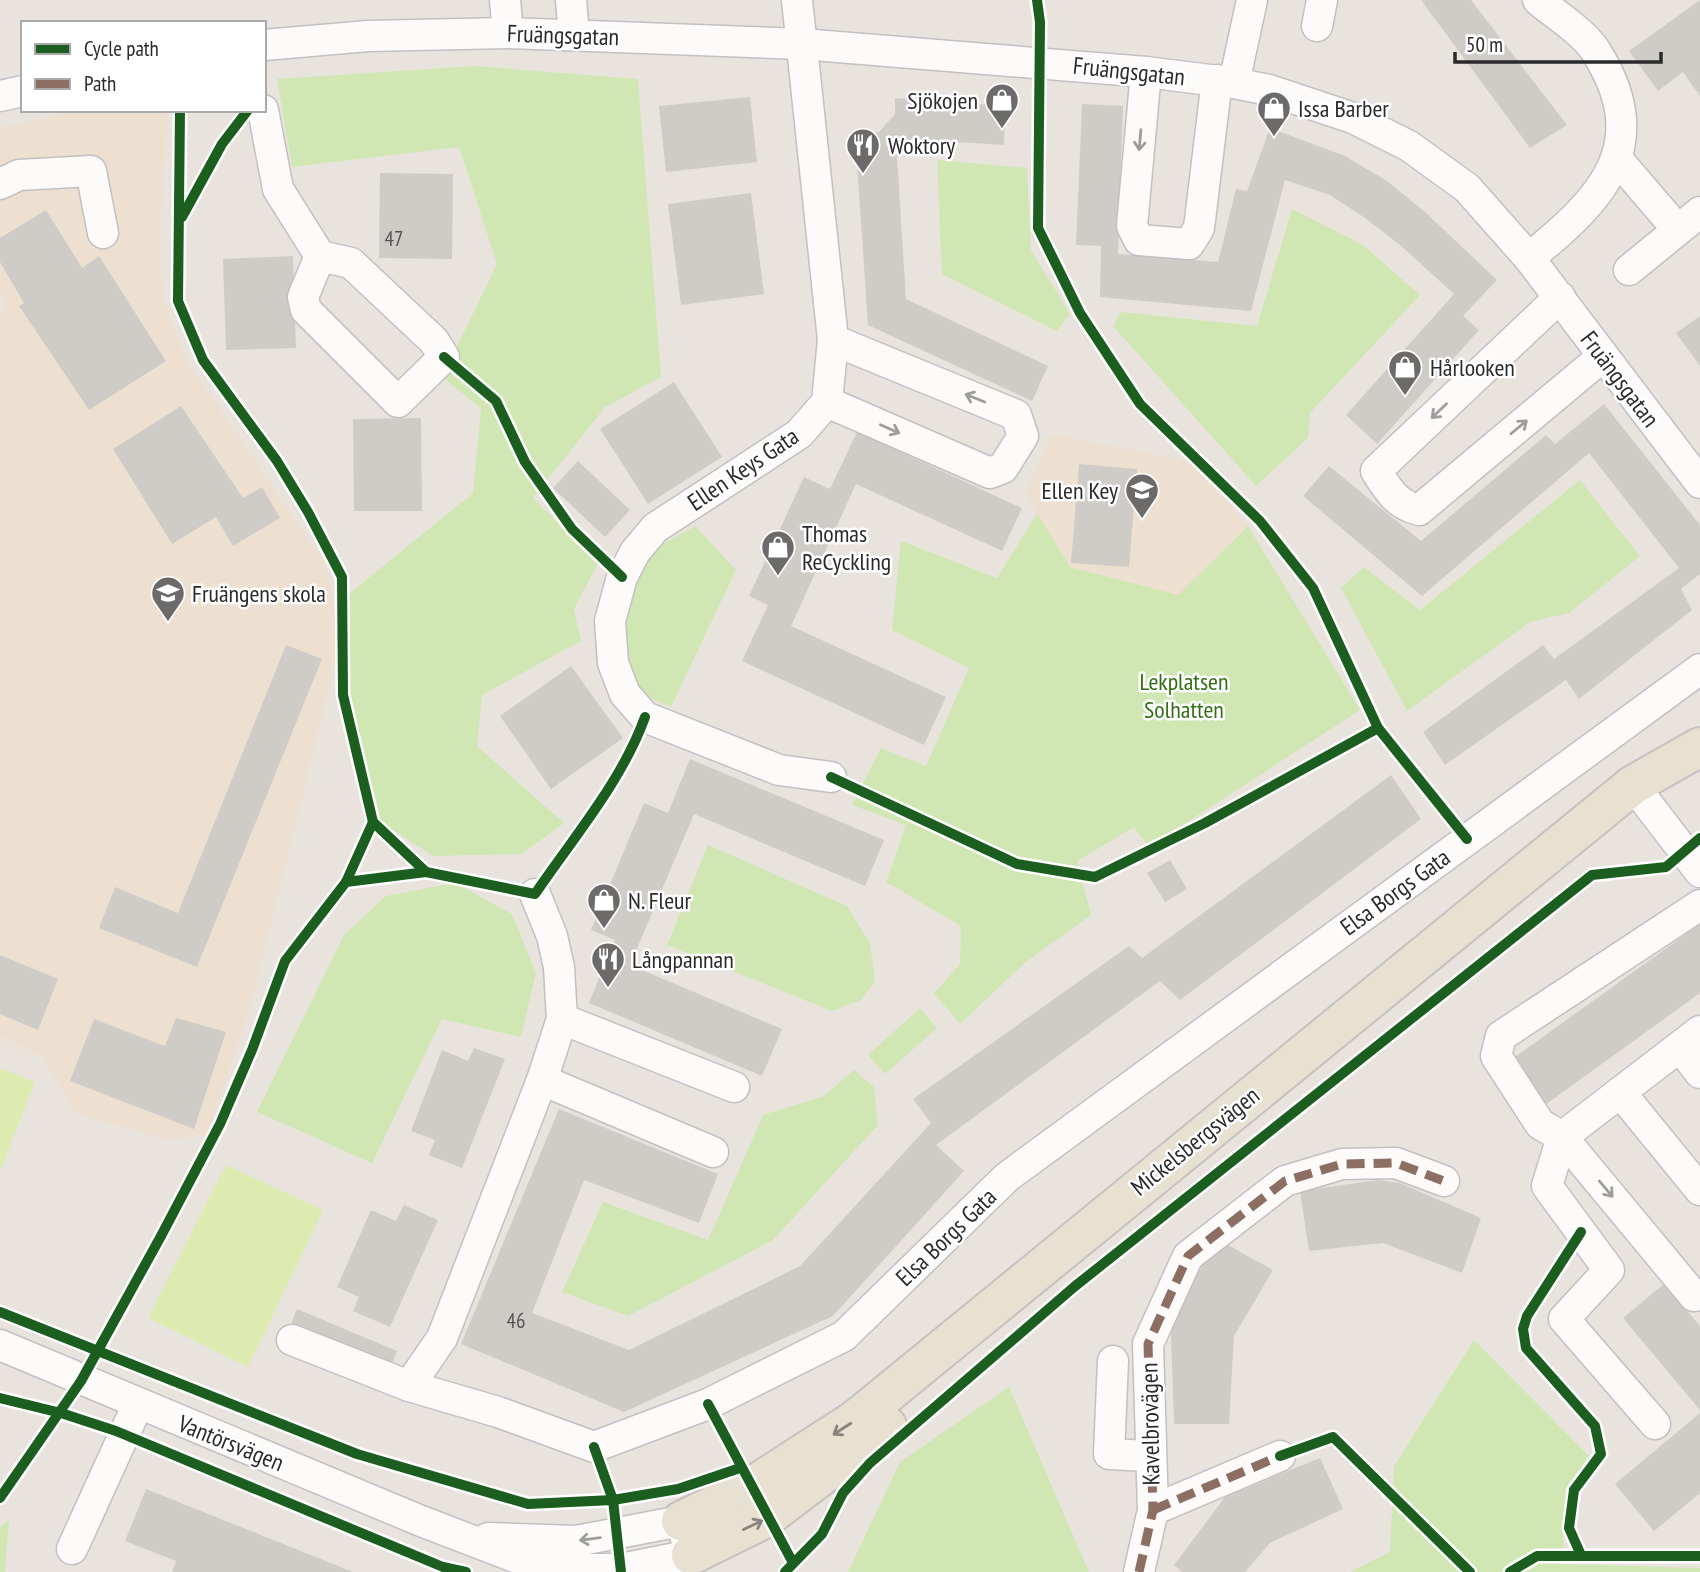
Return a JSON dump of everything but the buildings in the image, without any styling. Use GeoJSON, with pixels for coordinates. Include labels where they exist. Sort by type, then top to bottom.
{"type":"FeatureCollection","features":[{"type":"Feature","properties":{"kind":"main road","name":"Mickelsbergsvägen"},"geometry":{"type":"LineString","coordinates":[[690,1549],[751,1487],[855,1420],[1700,747]]}},
{"type":"Feature","properties":{"kind":"main road","name":"Mickelsbergsvägen"},"geometry":{"type":"LineString","coordinates":[[1640,795],[1700,773]]}},
{"type":"Feature","properties":{"kind":"street"},"geometry":{"type":"LineString","coordinates":[[505,0],[508,33]]}},
{"type":"Feature","properties":{"kind":"street"},"geometry":{"type":"LineString","coordinates":[[571,0],[574,35]]}},
{"type":"Feature","properties":{"kind":"street"},"geometry":{"type":"LineString","coordinates":[[797,0],[833,340],[827,402],[990,473],[1003,468],[1023,436],[1016,415],[833,340]]}},
{"type":"Feature","properties":{"kind":"street"},"geometry":{"type":"LineString","coordinates":[[1146,72],[1132,226],[1139,240],[1189,244],[1199,228],[1226,81],[1252,0]]}},
{"type":"Feature","properties":{"kind":"street"},"geometry":{"type":"LineString","coordinates":[[1529,258],[1576,220],[1618,160],[1621,120],[1608,77],[1594,48],[1538,0]]}},
{"type":"Feature","properties":{"kind":"street","name":"Fruängsgatan"},"geometry":{"type":"LineString","coordinates":[[266,45],[368,36],[508,33],[801,44],[1146,72],[1226,81],[1269,90],[1353,118],[1409,146],[1467,188],[1560,297],[1602,358],[1700,483]]}},
{"type":"Feature","properties":{"kind":"street"},"geometry":{"type":"LineString","coordinates":[[0,96],[21,91]]}},
{"type":"Feature","properties":{"kind":"street"},"geometry":{"type":"LineString","coordinates":[[263,112],[278,189],[320,256],[351,263],[434,341],[444,357],[398,402],[306,310],[303,297],[320,256]]}},
{"type":"Feature","properties":{"kind":"street"},"geometry":{"type":"LineString","coordinates":[[1618,160],[1689,221],[1629,270]]}},
{"type":"Feature","properties":{"kind":"street"},"geometry":{"type":"LineString","coordinates":[[0,184],[19,175],[91,172],[103,233]]}},
{"type":"Feature","properties":{"kind":"street"},"geometry":{"type":"LineString","coordinates":[[1560,297],[1377,471],[1391,494],[1406,507],[1419,510],[1602,358]]}},
{"type":"Feature","properties":{"kind":"street","name":"Ellen Keys Gata"},"geometry":{"type":"LineString","coordinates":[[827,402],[799,434],[655,527],[635,552],[622,577],[610,621],[614,663],[625,694],[646,717],[779,770],[831,777]]}},
{"type":"Feature","properties":{"kind":"street","name":"Elsa Borgs Gata"},"geometry":{"type":"LineString","coordinates":[[292,1340],[409,1386],[498,1412],[594,1447],[708,1404],[844,1336],[1007,1177],[1700,669]]}},
{"type":"Feature","properties":{"kind":"street"},"geometry":{"type":"LineString","coordinates":[[1640,795],[1700,872]]}},
{"type":"Feature","properties":{"kind":"street"},"geometry":{"type":"LineString","coordinates":[[409,1386],[442,1338],[542,1080],[562,1019],[559,967],[552,936],[535,894]]}},
{"type":"Feature","properties":{"kind":"street"},"geometry":{"type":"LineString","coordinates":[[1694,1296],[1562,1136],[1540,1124],[1496,1056],[1501,1036],[1700,905]]}},
{"type":"Feature","properties":{"kind":"street"},"geometry":{"type":"LineString","coordinates":[[562,1019],[734,1087]]}},
{"type":"Feature","properties":{"kind":"street"},"geometry":{"type":"LineString","coordinates":[[1655,1424],[1564,1320],[1609,1270],[1547,1186],[1562,1136],[1690,1039],[1700,1073]]}},
{"type":"Feature","properties":{"kind":"street"},"geometry":{"type":"LineString","coordinates":[[542,1080],[713,1152]]}},
{"type":"Feature","properties":{"kind":"street"},"geometry":{"type":"LineString","coordinates":[[1620,1092],[1700,1190]]}},
{"type":"Feature","properties":{"kind":"street","name":"Kavelbrovägen"},"geometry":{"type":"LineString","coordinates":[[1139,1572],[1153,1510],[1149,1456],[1148,1344],[1188,1256],[1285,1181],[1297,1177],[1342,1164],[1396,1163],[1444,1181]]}},
{"type":"Feature","properties":{"kind":"street","name":"Vantörsvägen"},"geometry":{"type":"LineString","coordinates":[[0,1345],[464,1537],[690,1549]]}},
{"type":"Feature","properties":{"kind":"street"},"geometry":{"type":"LineString","coordinates":[[1113,1362],[1109,1454],[1149,1456]]}},
{"type":"Feature","properties":{"kind":"street"},"geometry":{"type":"LineString","coordinates":[[72,1549],[138,1404]]}},
{"type":"Feature","properties":{"kind":"street","name":"Kavelbrovägen"},"geometry":{"type":"LineString","coordinates":[[1153,1510],[1280,1456]]}},
{"type":"Feature","properties":{"kind":"shaded area","name":"Fruängens skola"},"geometry":{"type":"Polygon","coordinates":[[[69,112],[168,112],[159,256],[164,300],[187,361],[323,560],[334,597],[339,648],[249,1012],[207,1135],[169,1140],[74,1113],[44,1058],[0,1036],[0,311],[6,306],[0,294],[0,128],[69,112]]]}},
{"type":"Feature","properties":{"kind":"shaded area","name":"Ellen Key"},"geometry":{"type":"Polygon","coordinates":[[[1051,434],[1190,461],[1248,526],[1240,540],[1178,595],[1070,567],[1026,494],[1051,434]]]}},
{"type":"Feature","properties":{"kind":"green space"},"geometry":{"type":"Polygon","coordinates":[[[474,66],[638,79],[661,377],[605,407],[533,498],[598,563],[574,609],[581,641],[482,695],[477,746],[564,823],[522,854],[433,856],[381,822],[350,696],[349,594],[473,493],[481,408],[442,377],[497,264],[459,147],[292,167],[277,79],[474,66]]]}},
{"type":"Feature","properties":{"kind":"green space"},"geometry":{"type":"Polygon","coordinates":[[[937,160],[1027,168],[1031,250],[1070,314],[1057,331],[942,274],[937,160]]]}},
{"type":"Feature","properties":{"kind":"green space"},"geometry":{"type":"Polygon","coordinates":[[[1292,209],[1363,245],[1420,295],[1310,413],[1308,438],[1256,486],[1113,326],[1121,312],[1257,326],[1292,209]]]}},
{"type":"Feature","properties":{"kind":"green space"},"geometry":{"type":"Polygon","coordinates":[[[1580,480],[1640,556],[1569,613],[1530,622],[1407,711],[1341,588],[1364,567],[1420,610],[1580,480]]]}},
{"type":"Feature","properties":{"kind":"green space","name":"Lekplatsen Solhatten"},"geometry":{"type":"Polygon","coordinates":[[[1037,513],[1070,567],[1178,595],[1248,526],[1360,710],[1149,847],[1134,827],[1077,861],[1091,915],[1027,961],[960,1024],[934,993],[960,964],[961,926],[886,882],[906,825],[852,805],[881,748],[926,766],[969,668],[892,630],[901,541],[997,578],[1037,513]]]}},
{"type":"Feature","properties":{"kind":"green space"},"geometry":{"type":"Polygon","coordinates":[[[695,526],[736,570],[671,707],[644,694],[630,675],[624,640],[625,621],[633,583],[640,567],[654,551],[695,526]]]}},
{"type":"Feature","properties":{"kind":"green space"},"geometry":{"type":"Polygon","coordinates":[[[708,845],[847,906],[870,943],[875,981],[861,1000],[832,1011],[667,945],[708,845]]]}},
{"type":"Feature","properties":{"kind":"green space"},"geometry":{"type":"Polygon","coordinates":[[[455,883],[512,914],[536,973],[521,1037],[442,1019],[372,1163],[257,1112],[344,935],[386,896],[455,883]]]}},
{"type":"Feature","properties":{"kind":"green space"},"geometry":{"type":"Polygon","coordinates":[[[920,1008],[937,1028],[885,1074],[868,1055],[920,1008]]]}},
{"type":"Feature","properties":{"kind":"green space"},"geometry":{"type":"Polygon","coordinates":[[[0,1068],[35,1082],[0,1171],[0,1068]]]}},
{"type":"Feature","properties":{"kind":"green space"},"geometry":{"type":"Polygon","coordinates":[[[854,1070],[874,1087],[878,1125],[773,1240],[628,1316],[562,1292],[603,1202],[708,1240],[763,1115],[824,1096],[854,1070]]]}},
{"type":"Feature","properties":{"kind":"green space"},"geometry":{"type":"Polygon","coordinates":[[[226,1165],[323,1210],[248,1367],[148,1318],[226,1165]]]}},
{"type":"Feature","properties":{"kind":"green space"},"geometry":{"type":"Polygon","coordinates":[[[1474,1340],[1589,1456],[1566,1488],[1562,1564],[1700,1568],[1700,1572],[1350,1572],[1390,1552],[1394,1466],[1474,1340]]]}},
{"type":"Feature","properties":{"kind":"green space"},"geometry":{"type":"Polygon","coordinates":[[[1009,1387],[1089,1572],[848,1572],[900,1462],[1009,1387]]]}},
{"type":"Feature","properties":{"kind":"green space"},"geometry":{"type":"Polygon","coordinates":[[[9,1519],[5,1572],[0,1572],[0,1527],[9,1519]]]}},
{"type":"Feature","properties":{"kind":"marked path"},"geometry":{"type":"LineString","coordinates":[[1139,1572],[1153,1510],[1148,1344],[1188,1256],[1285,1181],[1342,1164],[1396,1163],[1444,1181]]}},
{"type":"Feature","properties":{"kind":"marked path"},"geometry":{"type":"LineString","coordinates":[[1153,1510],[1280,1456]]}},
{"type":"Feature","properties":{"kind":"cycle path"},"geometry":{"type":"LineString","coordinates":[[1037,0],[1040,22],[1038,228],[1080,313],[1140,404],[1260,521],[1313,588],[1378,728],[1467,839]]}},
{"type":"Feature","properties":{"kind":"cycle path"},"geometry":{"type":"LineString","coordinates":[[180,112],[178,301],[203,360],[277,461],[308,512],[342,577],[343,695],[373,822]]}},
{"type":"Feature","properties":{"kind":"cycle path"},"geometry":{"type":"LineString","coordinates":[[182,217],[222,144],[246,112]]}},
{"type":"Feature","properties":{"kind":"cycle path"},"geometry":{"type":"LineString","coordinates":[[444,357],[496,401],[525,462],[572,529],[622,577]]}},
{"type":"Feature","properties":{"kind":"cycle path"},"geometry":{"type":"LineString","coordinates":[[0,1498],[81,1381],[161,1236],[220,1124],[252,1050],[285,961],[346,882],[426,872],[535,894],[610,786],[645,717]]}},
{"type":"Feature","properties":{"kind":"cycle path"},"geometry":{"type":"LineString","coordinates":[[831,777],[1017,864],[1095,877],[1205,823],[1378,728]]}},
{"type":"Feature","properties":{"kind":"cycle path"},"geometry":{"type":"LineString","coordinates":[[346,882],[373,822],[426,872]]}},
{"type":"Feature","properties":{"kind":"cycle path"},"geometry":{"type":"LineString","coordinates":[[785,1572],[822,1534],[843,1493],[870,1463],[1074,1287],[1592,875],[1666,867],[1700,838]]}},
{"type":"Feature","properties":{"kind":"cycle path"},"geometry":{"type":"LineString","coordinates":[[1581,1232],[1527,1316],[1523,1329],[1526,1348],[1595,1426],[1601,1454],[1574,1490],[1569,1528],[1581,1555]]}},
{"type":"Feature","properties":{"kind":"cycle path"},"geometry":{"type":"LineString","coordinates":[[0,1312],[357,1454],[528,1504],[613,1500],[678,1489],[740,1468]]}},
{"type":"Feature","properties":{"kind":"cycle path"},"geometry":{"type":"LineString","coordinates":[[0,1398],[61,1413],[116,1431],[443,1567],[466,1572]]}},
{"type":"Feature","properties":{"kind":"cycle path"},"geometry":{"type":"LineString","coordinates":[[708,1404],[792,1561]]}},
{"type":"Feature","properties":{"kind":"cycle path"},"geometry":{"type":"LineString","coordinates":[[1280,1456],[1333,1437],[1470,1572]]}},
{"type":"Feature","properties":{"kind":"cycle path"},"geometry":{"type":"LineString","coordinates":[[594,1447],[613,1500],[621,1572]]}},
{"type":"Feature","properties":{"kind":"cycle path"},"geometry":{"type":"LineString","coordinates":[[1510,1572],[1537,1556],[1700,1556]]}},
{"type":"Feature","properties":{"kind":"place","name":"Sjökojen"},"geometry":{"type":"Point","coordinates":[1002,130]}},
{"type":"Feature","properties":{"kind":"place","name":"Issa Barber"},"geometry":{"type":"Point","coordinates":[1274,138]}},
{"type":"Feature","properties":{"kind":"place","name":"Woktory"},"geometry":{"type":"Point","coordinates":[863,175]}},
{"type":"Feature","properties":{"kind":"place","name":"Hårlooken"},"geometry":{"type":"Point","coordinates":[1405,397]}},
{"type":"Feature","properties":{"kind":"place","name":"Ellen Key"},"geometry":{"type":"Point","coordinates":[1142,520]}},
{"type":"Feature","properties":{"kind":"place","name":"Thomas ReCyckling"},"geometry":{"type":"Point","coordinates":[778,577]}},
{"type":"Feature","properties":{"kind":"place","name":"Fruängens skola"},"geometry":{"type":"Point","coordinates":[168,623]}},
{"type":"Feature","properties":{"kind":"place","name":"N. Fleur"},"geometry":{"type":"Point","coordinates":[604,930]}},
{"type":"Feature","properties":{"kind":"place","name":"Långpannan"},"geometry":{"type":"Point","coordinates":[608,989]}}]}
